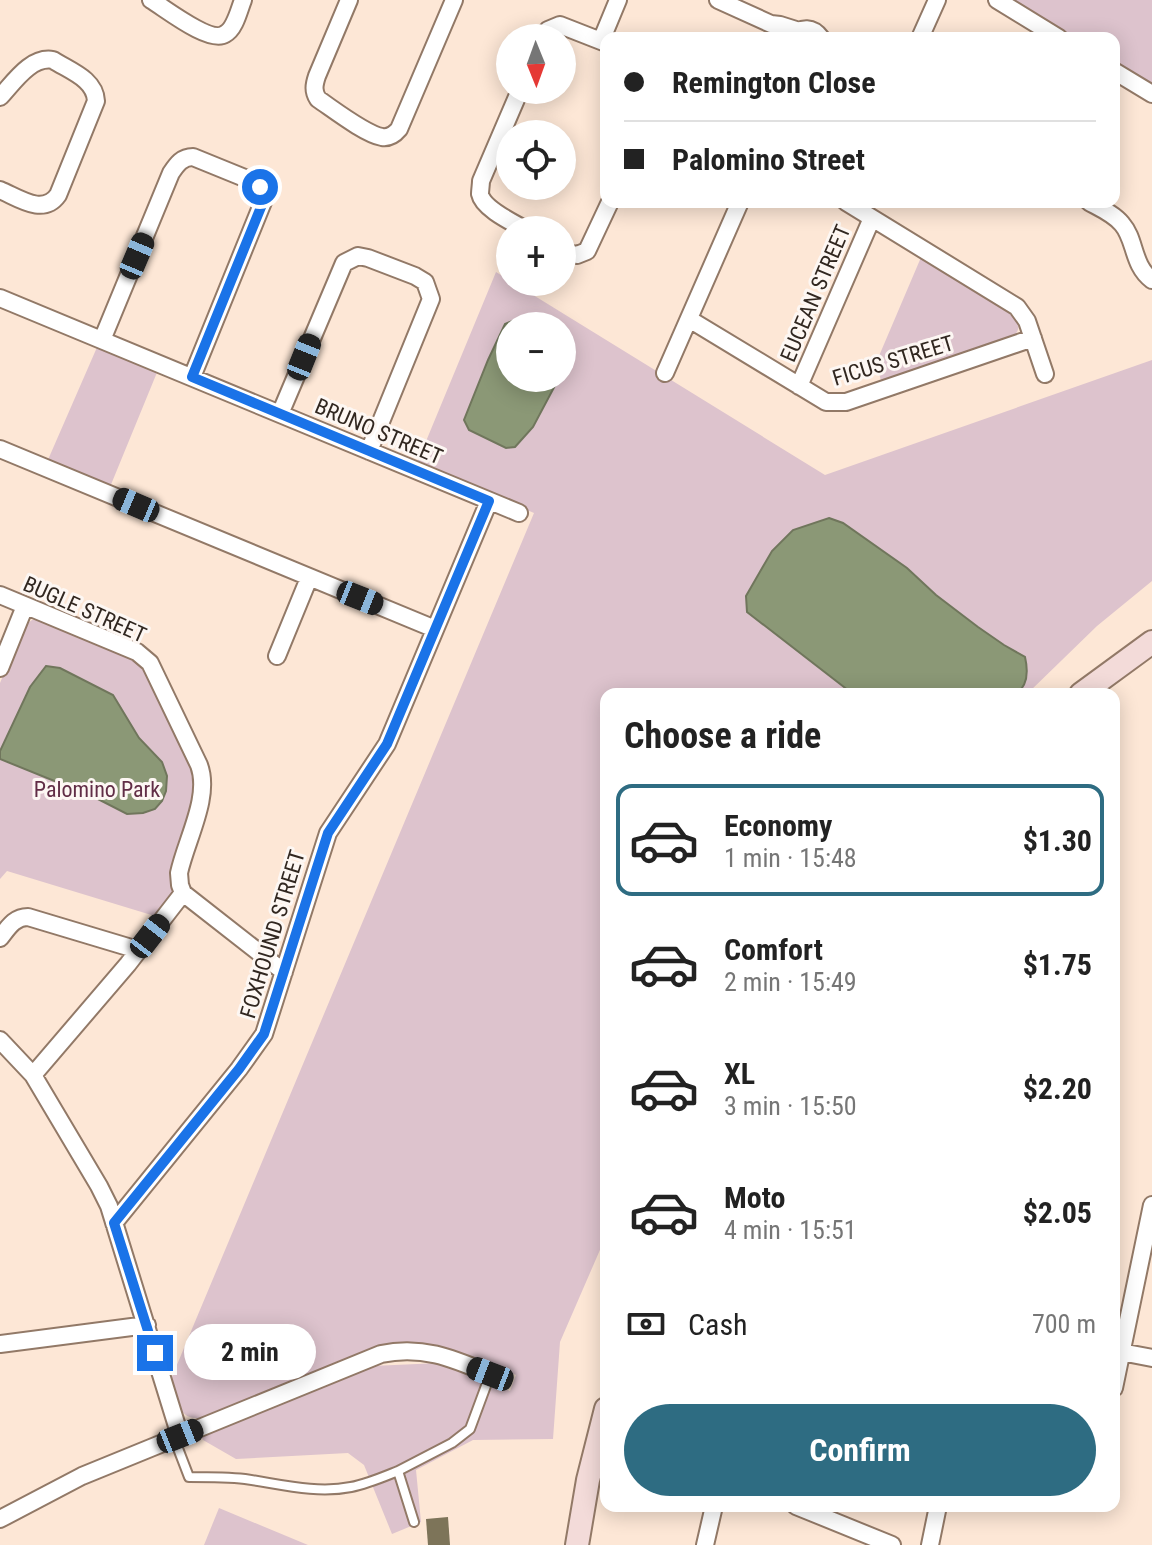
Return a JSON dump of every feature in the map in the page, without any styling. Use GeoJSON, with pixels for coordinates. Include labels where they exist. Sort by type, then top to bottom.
{"type":"FeatureCollection","features":[{"type":"Feature","properties":{"kind":"street"},"geometry":{"type":"LineString","coordinates":[[151,0],[204,33],[217,37],[230,30],[243,0]]}},
{"type":"Feature","properties":{"kind":"street"},"geometry":{"type":"LineString","coordinates":[[349,0],[317,76],[314,92],[318,99],[369,133],[383,137],[395,134],[399,129],[454,0]]}},
{"type":"Feature","properties":{"kind":"street"},"geometry":{"type":"LineString","coordinates":[[607,32],[618,0]]}},
{"type":"Feature","properties":{"kind":"street"},"geometry":{"type":"LineString","coordinates":[[718,0],[771,24],[780,25],[788,32]]}},
{"type":"Feature","properties":{"kind":"street"},"geometry":{"type":"LineString","coordinates":[[923,32],[937,0]]}},
{"type":"Feature","properties":{"kind":"street"},"geometry":{"type":"LineString","coordinates":[[997,0],[1049,32]]}},
{"type":"Feature","properties":{"kind":"street"},"geometry":{"type":"LineString","coordinates":[[576,31],[600,40]]}},
{"type":"Feature","properties":{"kind":"street"},"geometry":{"type":"LineString","coordinates":[[0,97],[32,64],[42,59],[53,60],[87,81],[96,96],[95,106],[56,199],[38,206],[1,193]]}},
{"type":"Feature","properties":{"kind":"street"},"geometry":{"type":"LineString","coordinates":[[1120,75],[1152,94]]}},
{"type":"Feature","properties":{"kind":"street"},"geometry":{"type":"LineString","coordinates":[[503,216],[485,203],[480,194],[481,181],[514,104]]}},
{"type":"Feature","properties":{"kind":"street"},"geometry":{"type":"LineString","coordinates":[[102,340],[171,173],[178,163],[193,157],[252,181],[262,192],[263,202],[192,377]]}},
{"type":"Feature","properties":{"kind":"street"},"geometry":{"type":"LineString","coordinates":[[576,255],[587,251],[607,208]]}},
{"type":"Feature","properties":{"kind":"street"},"geometry":{"type":"LineString","coordinates":[[665,373],[737,208]]}},
{"type":"Feature","properties":{"kind":"street"},"geometry":{"type":"LineString","coordinates":[[856,208],[1017,307],[1027,321],[1045,374]]}},
{"type":"Feature","properties":{"kind":"street"},"geometry":{"type":"LineString","coordinates":[[1099,208],[1125,228],[1141,269],[1152,280]]}},
{"type":"Feature","properties":{"kind":"street","name":"EUCEAN STREET"},"geometry":{"type":"LineString","coordinates":[[799,386],[872,218]]}},
{"type":"Feature","properties":{"kind":"street"},"geometry":{"type":"LineString","coordinates":[[280,414],[344,263],[358,256],[415,276],[425,282],[431,299],[369,451]]}},
{"type":"Feature","properties":{"kind":"street","name":"BRUNO STREET"},"geometry":{"type":"LineString","coordinates":[[0,298],[519,513]]}},
{"type":"Feature","properties":{"kind":"street","name":"FICUS STREET"},"geometry":{"type":"LineString","coordinates":[[689,319],[826,402],[846,402],[1033,338]]}},
{"type":"Feature","properties":{"kind":"street"},"geometry":{"type":"LineString","coordinates":[[0,449],[435,629]]}},
{"type":"Feature","properties":{"kind":"street","name":"FOXHOUND STREET"},"geometry":{"type":"LineString","coordinates":[[114,1223],[264,1034],[328,833],[387,744],[489,501]]}},
{"type":"Feature","properties":{"kind":"street"},"geometry":{"type":"LineString","coordinates":[[277,656],[309,578]]}},
{"type":"Feature","properties":{"kind":"street","name":"BUGLE STREET"},"geometry":{"type":"LineString","coordinates":[[0,595],[137,652],[150,663],[203,779],[202,794],[179,873],[183,893]]}},
{"type":"Feature","properties":{"kind":"street"},"geometry":{"type":"LineString","coordinates":[[0,668],[25,606]]}},
{"type":"Feature","properties":{"kind":"street"},"geometry":{"type":"LineString","coordinates":[[1089,688],[1152,642]]}},
{"type":"Feature","properties":{"kind":"street"},"geometry":{"type":"LineString","coordinates":[[33,1075],[183,893],[284,972]]}},
{"type":"Feature","properties":{"kind":"street"},"geometry":{"type":"LineString","coordinates":[[0,938],[13,921],[28,917],[138,950]]}},
{"type":"Feature","properties":{"kind":"street"},"geometry":{"type":"LineString","coordinates":[[0,1040],[33,1075],[99,1186],[147,1325],[177,1437]]}},
{"type":"Feature","properties":{"kind":"street"},"geometry":{"type":"LineString","coordinates":[[1120,1357],[1152,1205]]}},
{"type":"Feature","properties":{"kind":"street"},"geometry":{"type":"LineString","coordinates":[[0,1344],[147,1325]]}},
{"type":"Feature","properties":{"kind":"street"},"geometry":{"type":"LineString","coordinates":[[0,1519],[82,1476],[375,1356],[407,1350],[431,1352],[496,1376]]}},
{"type":"Feature","properties":{"kind":"street"},"geometry":{"type":"LineString","coordinates":[[1121,1352],[1152,1358]]}},
{"type":"Feature","properties":{"kind":"street"},"geometry":{"type":"LineString","coordinates":[[577,1545],[600,1433]]}},
{"type":"Feature","properties":{"kind":"street"},"geometry":{"type":"LineString","coordinates":[[705,1545],[713,1512]]}},
{"type":"Feature","properties":{"kind":"street"},"geometry":{"type":"LineString","coordinates":[[811,1512],[892,1545]]}},
{"type":"Feature","properties":{"kind":"street"},"geometry":{"type":"LineString","coordinates":[[930,1545],[937,1512]]}},
{"type":"Feature","properties":{"kind":"lane"},"geometry":{"type":"LineString","coordinates":[[177,1437],[189,1477],[243,1479],[324,1489],[350,1488],[398,1471],[452,1443],[470,1429],[496,1376]]}},
{"type":"Feature","properties":{"kind":"lane"},"geometry":{"type":"LineString","coordinates":[[398,1471],[414,1522]]}},
{"type":"Feature","properties":{"kind":"green space"},"geometry":{"type":"Polygon","coordinates":[[[1011,0],[1152,0],[1152,87],[1120,68],[1120,32],[1063,32],[1011,0]]]}},
{"type":"Feature","properties":{"kind":"green space"},"geometry":{"type":"Polygon","coordinates":[[[922,255],[1015,312],[1018,330],[1010,339],[882,384],[876,363],[922,255]]]}},
{"type":"Feature","properties":{"kind":"green space"},"geometry":{"type":"Polygon","coordinates":[[[496,272],[496,296],[535,296],[561,312],[496,312],[496,392],[576,392],[576,321],[825,475],[1152,360],[1152,581],[1097,626],[1033,688],[600,688],[600,1250],[560,1342],[553,1439],[473,1440],[416,1470],[421,1522],[392,1534],[364,1465],[348,1453],[236,1459],[203,1440],[201,1435],[372,1366],[440,1363],[510,1391],[516,1375],[446,1348],[393,1344],[373,1348],[199,1418],[192,1418],[182,1411],[171,1379],[534,513],[417,463],[496,272]]]}},
{"type":"Feature","properties":{"kind":"green space"},"geometry":{"type":"Polygon","coordinates":[[[98,345],[158,370],[110,487],[47,462],[98,345]]]}},
{"type":"Feature","properties":{"kind":"green space","name":"Palomino Park"},"geometry":{"type":"Polygon","coordinates":[[[32,620],[130,656],[144,667],[198,782],[173,875],[173,894],[158,917],[7,871],[0,879],[0,683],[23,627],[32,620]]]}},
{"type":"Feature","properties":{"kind":"green space"},"geometry":{"type":"Polygon","coordinates":[[[219,1508],[308,1545],[204,1545],[219,1508]]]}},
{"type":"Feature","properties":{"kind":"shaded area"},"geometry":{"type":"Polygon","coordinates":[[[496,343],[496,392],[552,392],[533,427],[515,447],[506,448],[469,430],[464,420],[496,343]]]}},
{"type":"Feature","properties":{"kind":"shaded area"},"geometry":{"type":"Polygon","coordinates":[[[829,518],[843,523],[907,568],[978,627],[1025,657],[1027,667],[1023,686],[845,688],[747,612],[746,596],[772,551],[793,530],[829,518]]]}},
{"type":"Feature","properties":{"kind":"shaded area"},"geometry":{"type":"Polygon","coordinates":[[[46,666],[60,668],[113,695],[139,738],[162,762],[167,776],[166,791],[155,809],[127,814],[94,797],[0,759],[0,751],[30,687],[46,666]]]}},
{"type":"Feature","properties":{"kind":"building"},"geometry":{"type":"Polygon","coordinates":[[[448,1517],[450,1545],[428,1545],[426,1519],[448,1517]]]}},
{"type":"Feature","properties":{"kind":"route"},"geometry":{"type":"LineString","coordinates":[[155,1353],[114,1223],[264,1034],[322,847],[387,744],[489,501],[192,377],[263,202],[260,187]]}}]}
